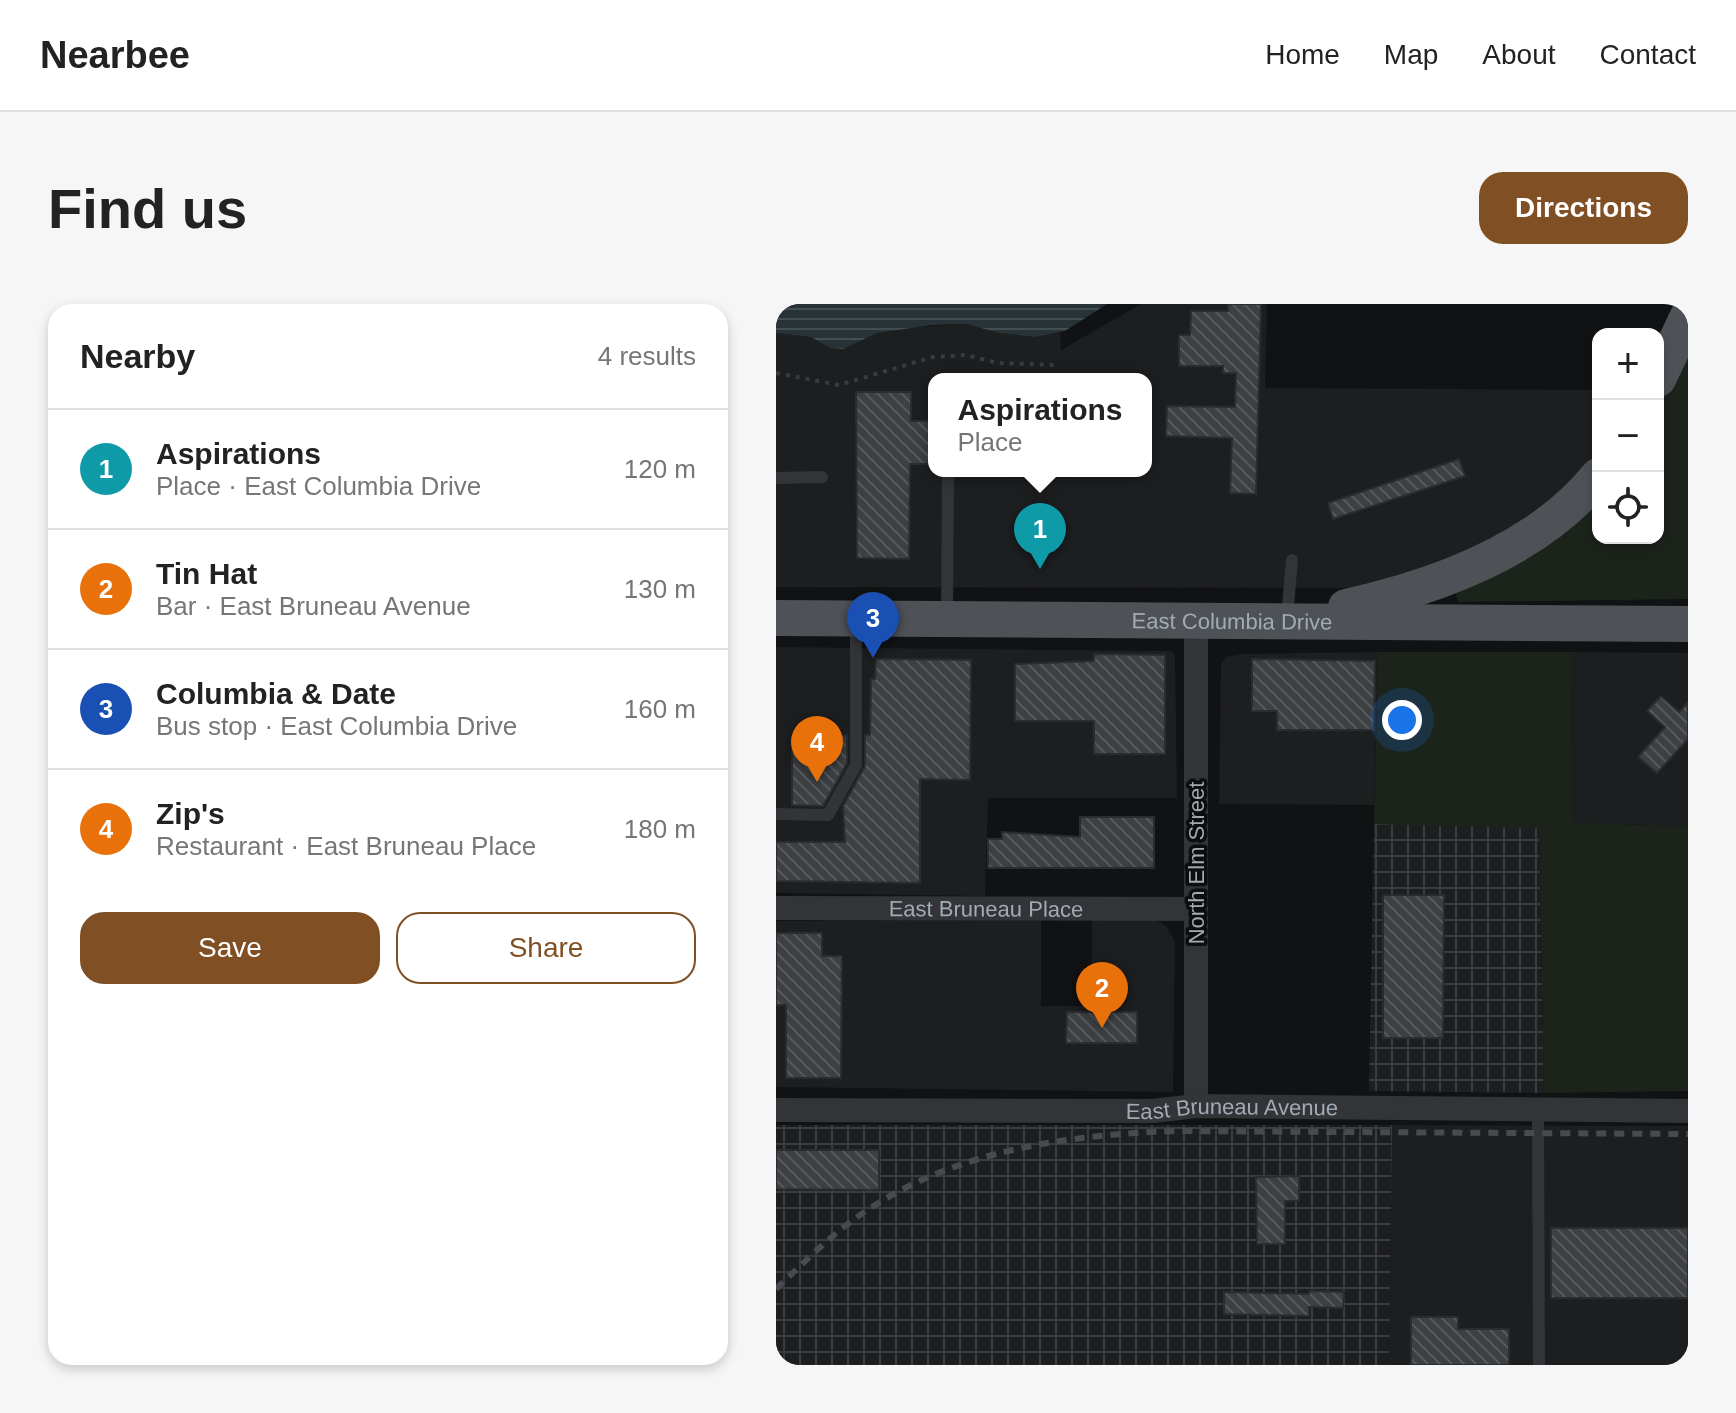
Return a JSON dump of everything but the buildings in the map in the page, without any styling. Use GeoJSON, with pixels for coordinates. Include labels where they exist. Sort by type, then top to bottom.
{"type":"FeatureCollection","features":[{"type":"Feature","properties":{"kind":"main road"},"geometry":{"type":"LineString","coordinates":[[1664,366],[1688,316]]}},
{"type":"Feature","properties":{"kind":"main road"},"geometry":{"type":"LineString","coordinates":[[1286,621],[1408,593],[1473,565],[1518,543],[1565,510],[1592,482]]}},
{"type":"Feature","properties":{"kind":"main road","name":"East Columbia Drive"},"geometry":{"type":"LineString","coordinates":[[776,618],[1688,624]]}},
{"type":"Feature","properties":{"kind":"street","name":"North Elm Street"},"geometry":{"type":"LineString","coordinates":[[1196,620],[1196,1106]]}},
{"type":"Feature","properties":{"kind":"street","name":"East Bruneau Place"},"geometry":{"type":"LineString","coordinates":[[776,908],[1196,909]]}},
{"type":"Feature","properties":{"kind":"street","name":"East Bruneau Avenue"},"geometry":{"type":"LineString","coordinates":[[776,1110],[1153,1111],[1196,1106],[1688,1111]]}},
{"type":"Feature","properties":{"kind":"lane"},"geometry":{"type":"LineString","coordinates":[[776,478],[822,477]]}},
{"type":"Feature","properties":{"kind":"lane"},"geometry":{"type":"LineString","coordinates":[[947,619],[948,477]]}},
{"type":"Feature","properties":{"kind":"lane"},"geometry":{"type":"LineString","coordinates":[[1286,621],[1292,560]]}},
{"type":"Feature","properties":{"kind":"lane"},"geometry":{"type":"LineString","coordinates":[[776,814],[828,815],[856,765],[856,618]]}},
{"type":"Feature","properties":{"kind":"lane"},"geometry":{"type":"LineString","coordinates":[[1538,1109],[1539,1365]]}},
{"type":"Feature","properties":{"kind":"path"},"geometry":{"type":"LineString","coordinates":[[776,373],[839,385],[933,357],[966,355],[998,363],[1057,365]]}},
{"type":"Feature","properties":{"kind":"shaded area"},"geometry":{"type":"Polygon","coordinates":[[[776,304],[1107,304],[1065,331],[1035,337],[999,333],[966,324],[932,325],[877,333],[843,349],[830,348],[811,337],[776,333],[776,304]]]}},
{"type":"Feature","properties":{"kind":"shaded area"},"geometry":{"type":"Polygon","coordinates":[[[1141,304],[1267,304],[1265,388],[1592,390],[1592,460],[1573,485],[1498,545],[1368,588],[776,587],[776,333],[811,337],[830,348],[843,349],[877,333],[899,328],[966,324],[999,333],[1035,337],[1060,332],[1061,350],[1141,304]]]}},
{"type":"Feature","properties":{"kind":"shaded area"},"geometry":{"type":"Polygon","coordinates":[[[1688,343],[1688,599],[1458,602],[1454,589],[1592,487],[1592,544],[1664,544],[1664,385],[1688,343]]]}},
{"type":"Feature","properties":{"kind":"shaded area"},"geometry":{"type":"Polygon","coordinates":[[[776,647],[1171,651],[1175,656],[1177,798],[988,798],[985,896],[776,893],[776,647]]]}},
{"type":"Feature","properties":{"kind":"shaded area"},"geometry":{"type":"Polygon","coordinates":[[[1378,652],[1374,805],[1219,804],[1221,664],[1226,657],[1242,654],[1378,652]]]}},
{"type":"Feature","properties":{"kind":"shaded area"},"geometry":{"type":"Polygon","coordinates":[[[1378,652],[1572,652],[1573,823],[1688,826],[1688,1091],[1544,1093],[1539,828],[1374,824],[1378,652]]]}},
{"type":"Feature","properties":{"kind":"shaded area"},"geometry":{"type":"Polygon","coordinates":[[[1572,652],[1688,653],[1688,826],[1573,823],[1572,652]]]}},
{"type":"Feature","properties":{"kind":"shaded area"},"geometry":{"type":"Polygon","coordinates":[[[1374,824],[1539,827],[1544,1093],[1369,1091],[1374,824]]]}},
{"type":"Feature","properties":{"kind":"shaded area"},"geometry":{"type":"Polygon","coordinates":[[[1041,918],[1041,1006],[1092,1006],[1092,920],[1155,920],[1166,926],[1175,941],[1173,1092],[776,1087],[776,921],[1041,918]]]}},
{"type":"Feature","properties":{"kind":"shaded area"},"geometry":{"type":"Polygon","coordinates":[[[776,1125],[1392,1125],[1389,1365],[776,1365],[776,1125]]]}},
{"type":"Feature","properties":{"kind":"shaded area"},"geometry":{"type":"Polygon","coordinates":[[[1392,1125],[1688,1126],[1688,1365],[1389,1365],[1392,1125]]]}},
{"type":"Feature","properties":{"kind":"railway"},"geometry":{"type":"LineString","coordinates":[[776,1289],[834,1235],[871,1207],[911,1185],[996,1154],[1040,1144],[1177,1131],[1688,1134]]}},
{"type":"Feature","properties":{"kind":"place","name":"Aspirations"},"geometry":{"type":"Point","coordinates":[1040,569]}},
{"type":"Feature","properties":{"kind":"place","name":"Columbia & Date"},"geometry":{"type":"Point","coordinates":[873,658]}},
{"type":"Feature","properties":{"kind":"place","name":"Zip's"},"geometry":{"type":"Point","coordinates":[817,782]}},
{"type":"Feature","properties":{"kind":"place","name":"Tin Hat"},"geometry":{"type":"Point","coordinates":[1102,1028]}}]}
